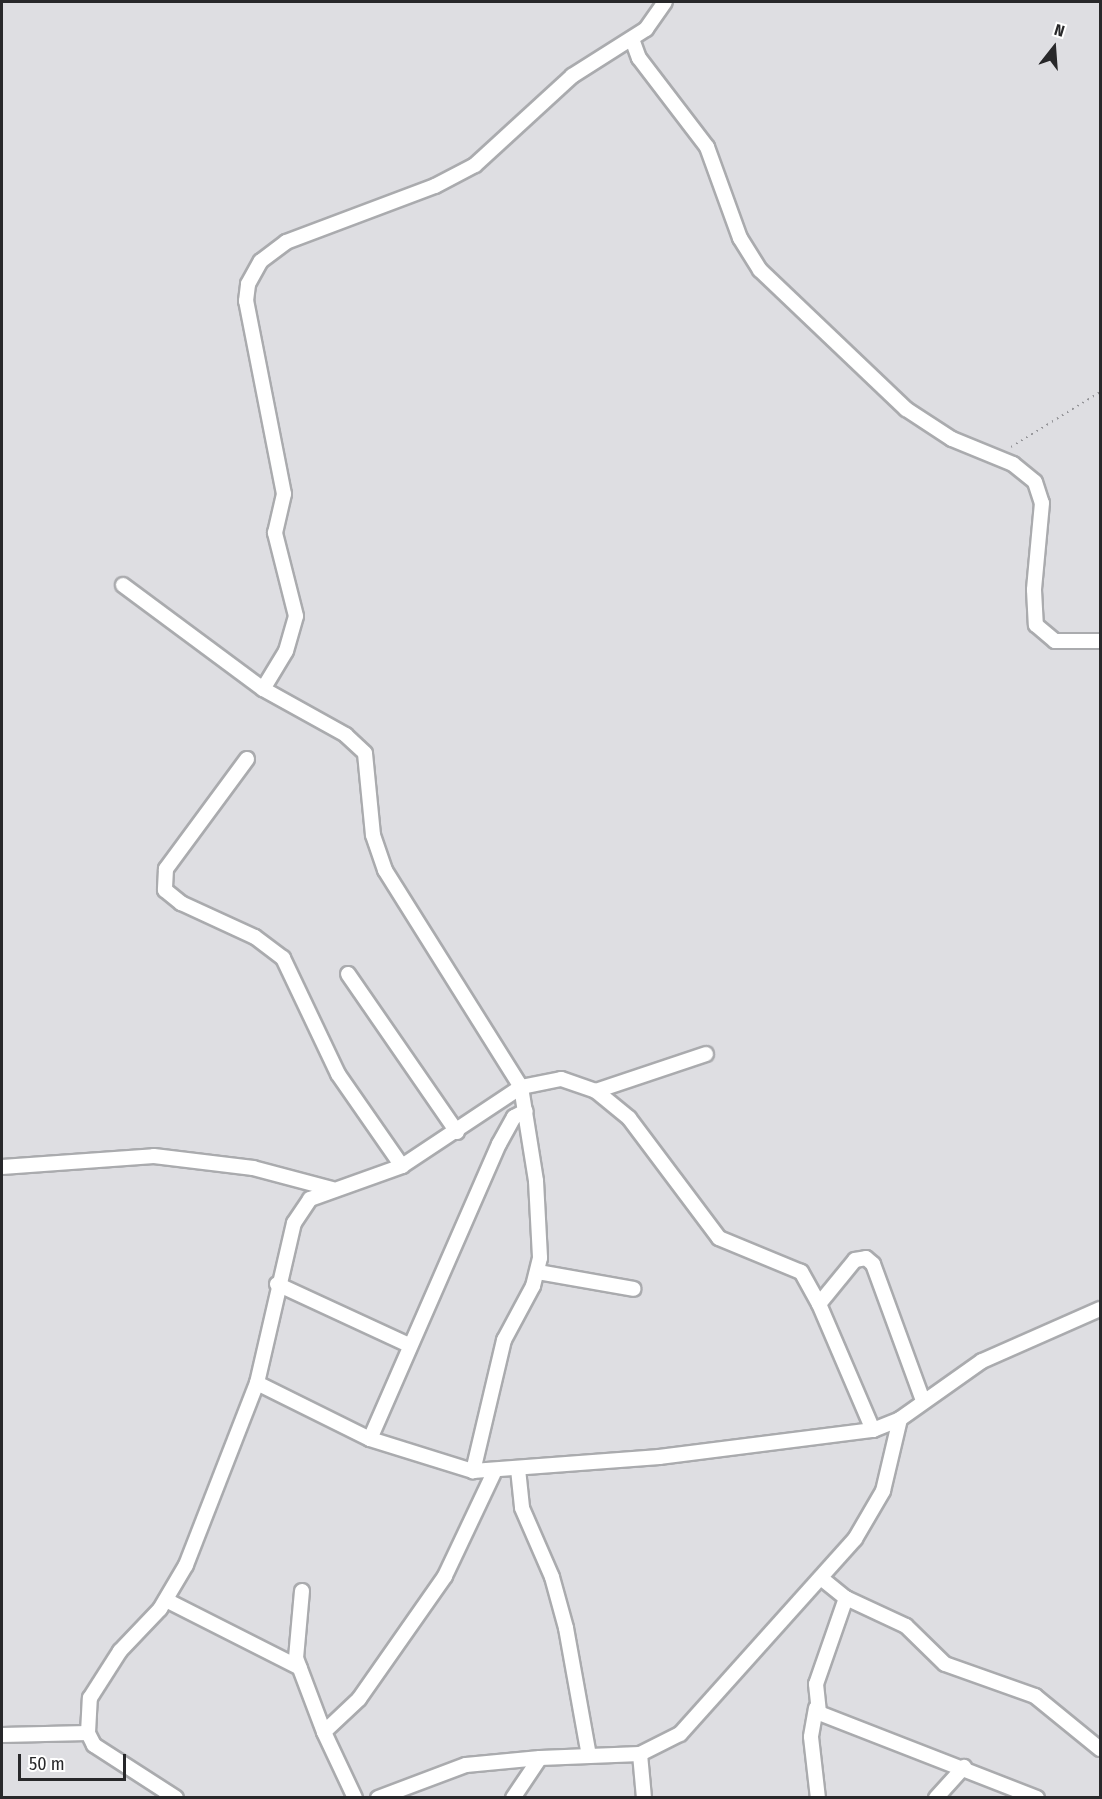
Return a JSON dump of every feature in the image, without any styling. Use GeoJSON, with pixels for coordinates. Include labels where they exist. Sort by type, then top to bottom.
{"type":"FeatureCollection","features":[{"type":"Feature","properties":{"kind":"street"},"geometry":{"type":"LineString","coordinates":[[263,689],[286,651],[296,616],[275,533],[283,485],[246,301],[254,269],[286,242],[466,171],[572,75],[632,39],[665,2]]}},
{"type":"Feature","properties":{"kind":"street"},"geometry":{"type":"LineString","coordinates":[[632,39],[639,58],[707,147],[740,238],[759,270],[906,410],[952,439],[996,457],[1035,482],[1042,503],[1034,590],[1036,625],[1055,641],[1101,641]]}},
{"type":"Feature","properties":{"kind":"street"},"geometry":{"type":"LineString","coordinates":[[123,585],[263,689],[346,735],[365,753],[373,835],[385,870],[521,1087],[541,1233],[538,1272],[504,1340],[473,1472]]}},
{"type":"Feature","properties":{"kind":"street"},"geometry":{"type":"LineString","coordinates":[[247,759],[166,869],[165,890],[181,903],[255,937],[283,958],[338,1074],[402,1166]]}},
{"type":"Feature","properties":{"kind":"street"},"geometry":{"type":"LineString","coordinates":[[348,974],[457,1132]]}},
{"type":"Feature","properties":{"kind":"street"},"geometry":{"type":"LineString","coordinates":[[596,1091],[706,1054]]}},
{"type":"Feature","properties":{"kind":"street"},"geometry":{"type":"LineString","coordinates":[[176,1797],[94,1745],[88,1732],[90,1698],[100,1678],[166,1600],[186,1565],[257,1383],[277,1284],[301,1209],[332,1189],[402,1166],[457,1132],[521,1087],[561,1079],[596,1091],[629,1119],[719,1238],[801,1272],[819,1304],[873,1430]]}},
{"type":"Feature","properties":{"kind":"street"},"geometry":{"type":"LineString","coordinates":[[370,1439],[409,1345],[507,1127],[526,1111]]}},
{"type":"Feature","properties":{"kind":"street"},"geometry":{"type":"LineString","coordinates":[[2,1167],[154,1156],[253,1168],[332,1189]]}},
{"type":"Feature","properties":{"kind":"street"},"geometry":{"type":"LineString","coordinates":[[819,1304],[849,1264],[871,1260],[923,1401]]}},
{"type":"Feature","properties":{"kind":"street"},"geometry":{"type":"LineString","coordinates":[[538,1272],[634,1289]]}},
{"type":"Feature","properties":{"kind":"street"},"geometry":{"type":"LineString","coordinates":[[277,1284],[409,1345]]}},
{"type":"Feature","properties":{"kind":"street"},"geometry":{"type":"LineString","coordinates":[[257,1383],[370,1439],[473,1472],[518,1469],[873,1430],[900,1419],[982,1361],[1101,1309]]}},
{"type":"Feature","properties":{"kind":"street"},"geometry":{"type":"LineString","coordinates":[[378,1797],[466,1765],[540,1758],[640,1754],[680,1734],[855,1539],[883,1491],[900,1419]]}},
{"type":"Feature","properties":{"kind":"street"},"geometry":{"type":"LineString","coordinates":[[518,1469],[522,1508],[559,1599],[589,1756]]}},
{"type":"Feature","properties":{"kind":"street"},"geometry":{"type":"LineString","coordinates":[[324,1732],[359,1699],[445,1576],[495,1470]]}},
{"type":"Feature","properties":{"kind":"street"},"geometry":{"type":"LineString","coordinates":[[821,1578],[846,1598],[906,1626],[945,1665],[1035,1696],[1101,1749]]}},
{"type":"Feature","properties":{"kind":"street"},"geometry":{"type":"LineString","coordinates":[[302,1591],[294,1636],[300,1668],[324,1732],[354,1797]]}},
{"type":"Feature","properties":{"kind":"street"},"geometry":{"type":"LineString","coordinates":[[818,1797],[812,1737],[816,1708],[816,1684],[846,1598]]}},
{"type":"Feature","properties":{"kind":"street"},"geometry":{"type":"LineString","coordinates":[[166,1600],[300,1668]]}},
{"type":"Feature","properties":{"kind":"street"},"geometry":{"type":"LineString","coordinates":[[816,1708],[1037,1797]]}},
{"type":"Feature","properties":{"kind":"street"},"geometry":{"type":"LineString","coordinates":[[2,1735],[88,1732]]}},
{"type":"Feature","properties":{"kind":"street"},"geometry":{"type":"LineString","coordinates":[[640,1754],[644,1797]]}},
{"type":"Feature","properties":{"kind":"street"},"geometry":{"type":"LineString","coordinates":[[513,1797],[540,1758]]}},
{"type":"Feature","properties":{"kind":"street"},"geometry":{"type":"LineString","coordinates":[[936,1797],[964,1767]]}},
{"type":"Feature","properties":{"kind":"path"},"geometry":{"type":"LineString","coordinates":[[996,457],[1101,392]]}}]}
